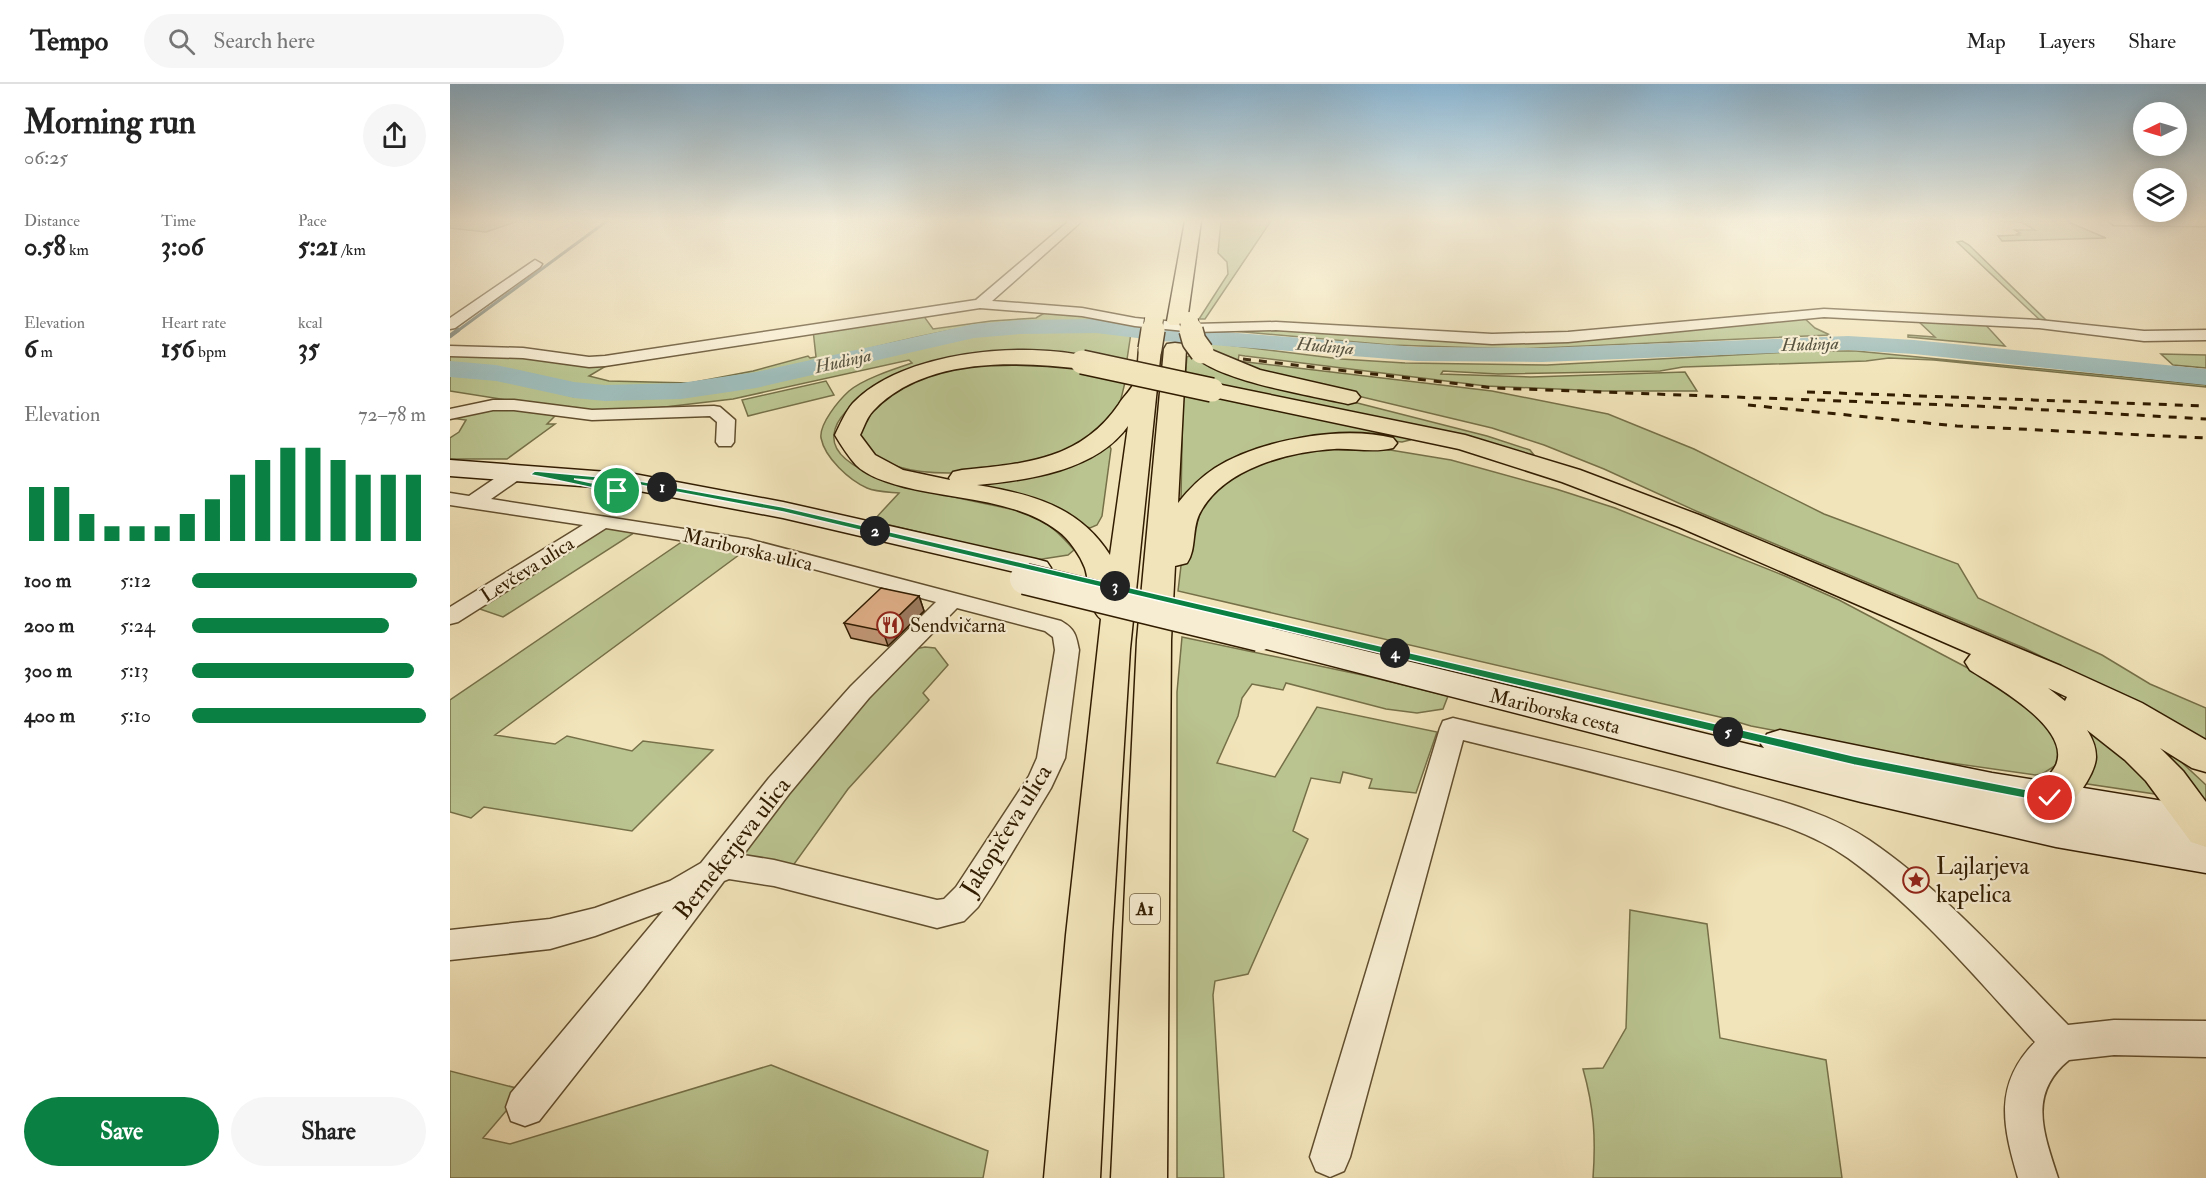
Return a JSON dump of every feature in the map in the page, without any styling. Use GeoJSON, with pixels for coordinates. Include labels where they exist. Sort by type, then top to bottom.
{"type":"FeatureCollection","features":[{"type":"Feature","properties":{"kind":"highway","name":"A1"},"geometry":{"type":"LineString","coordinates":[[1138,1178],[1134,644],[1144,387],[1162,349],[1182,316],[1187,272]]}},
{"type":"Feature","properties":{"kind":"highway","name":"A1"},"geometry":{"type":"LineString","coordinates":[[1072,1178],[1089,935],[1134,644],[1162,349],[1154,319],[1159,296]]}},
{"type":"Feature","properties":{"kind":"highway"},"geometry":{"type":"LineString","coordinates":[[1182,316],[1202,352],[1216,362],[1242,371],[1418,412],[1539,448],[1669,504],[1689,521]]}},
{"type":"Feature","properties":{"kind":"highway"},"geometry":{"type":"LineString","coordinates":[[1658,508],[1614,504],[1497,466],[1411,446],[1349,441],[1303,445],[1273,453],[1220,477],[1202,491],[1187,509],[1179,532],[1172,578],[1134,644],[1110,610],[1099,564],[1084,539],[1065,522],[1043,509],[1013,498],[920,483],[889,473],[862,458],[847,435],[851,421],[876,394],[912,376],[932,369],[982,359],[1032,356],[1082,362],[1465,443],[1525,460],[1658,508],[1853,589],[2090,692],[2206,758]]}},
{"type":"Feature","properties":{"kind":"highway"},"geometry":{"type":"LineString","coordinates":[[889,473],[927,478],[968,478],[1029,470],[1063,459],[1086,449],[1107,435],[1120,423],[1133,399],[1144,387]]}},
{"type":"Feature","properties":{"kind":"highway"},"geometry":{"type":"LineString","coordinates":[[1853,589],[1963,650],[2016,683],[2065,724],[2075,740],[2078,756],[2073,772],[2050,798]]}},
{"type":"Feature","properties":{"kind":"highway"},"geometry":{"type":"LineString","coordinates":[[2004,655],[2111,727],[2141,753],[2169,782],[2204,833]]}},
{"type":"Feature","properties":{"kind":"highway"},"geometry":{"type":"LineString","coordinates":[[2156,730],[2206,771]]}},
{"type":"Feature","properties":{"kind":"main road","name":"Mariborska cesta"},"geometry":{"type":"LineString","coordinates":[[450,468],[634,482],[749,503],[1031,574],[1264,629],[1854,761],[2050,798],[2204,833]]}},
{"type":"Feature","properties":{"kind":"main road","name":"Mariborska cesta"},"geometry":{"type":"LineString","coordinates":[[1264,629],[1861,787],[2056,830],[2204,833]]}},
{"type":"Feature","properties":{"kind":"street"},"geometry":{"type":"LineString","coordinates":[[450,325],[524,272]]}},
{"type":"Feature","properties":{"kind":"street"},"geometry":{"type":"LineString","coordinates":[[980,304],[1017,272]]}},
{"type":"Feature","properties":{"kind":"street"},"geometry":{"type":"LineString","coordinates":[[450,351],[523,353],[589,362],[605,361],[980,304],[1082,312],[1135,322],[1195,328],[1276,326],[1492,339],[1568,337],[1824,313],[2038,324],[2136,335],[2206,334]]}},
{"type":"Feature","properties":{"kind":"street"},"geometry":{"type":"LineString","coordinates":[[450,414],[493,405],[514,405],[592,415],[714,411],[726,420],[725,442]]}},
{"type":"Feature","properties":{"kind":"street"},"geometry":{"type":"LineString","coordinates":[[473,502],[526,473]]}},
{"type":"Feature","properties":{"kind":"street","name":"Mariborska ulica"},"geometry":{"type":"LineString","coordinates":[[450,499],[748,545],[1041,623]]}},
{"type":"Feature","properties":{"kind":"street","name":"Levčeva ulica"},"geometry":{"type":"LineString","coordinates":[[450,617],[603,521]]}},
{"type":"Feature","properties":{"kind":"street","name":"Bernekerjeva ulica"},"geometry":{"type":"LineString","coordinates":[[525,1107],[631,978],[779,786],[860,692],[951,600]]}},
{"type":"Feature","properties":{"kind":"street","name":"Jakopičeva ulica"},"geometry":{"type":"LineString","coordinates":[[713,872],[728,866],[739,866],[907,908],[937,914],[953,911],[967,897],[982,875],[1041,780],[1051,758],[1067,650],[1064,633],[1053,626],[1041,623]]}},
{"type":"Feature","properties":{"kind":"street"},"geometry":{"type":"LineString","coordinates":[[1330,1157],[1453,728],[1641,773],[1782,813],[1830,832],[1858,849],[1956,932],[2061,1044]]}},
{"type":"Feature","properties":{"kind":"street"},"geometry":{"type":"LineString","coordinates":[[450,945],[550,934],[595,922],[681,891],[713,872]]}},
{"type":"Feature","properties":{"kind":"street"},"geometry":{"type":"LineString","coordinates":[[2038,1178],[2025,1130],[2023,1100],[2037,1065],[2061,1044],[2087,1039],[2206,1040]]}},
{"type":"Feature","properties":{"kind":"green space"},"geometry":{"type":"Polygon","coordinates":[[[1228,272],[1237,272],[1205,319],[1199,319],[1228,272]]]}},
{"type":"Feature","properties":{"kind":"green space"},"geometry":{"type":"Polygon","coordinates":[[[1989,272],[1997,272],[2048,322],[2041,321],[1989,272]]]}},
{"type":"Feature","properties":{"kind":"green space"},"geometry":{"type":"Polygon","coordinates":[[[1046,312],[1082,314],[1132,323],[1130,326],[1065,322],[1023,323],[958,329],[769,373],[660,389],[599,388],[485,367],[450,364],[450,354],[508,355],[606,366],[589,376],[609,381],[690,383],[753,371],[808,356],[816,357],[813,330],[923,315],[933,329],[1036,318],[1046,312]]]}},
{"type":"Feature","properties":{"kind":"green space"},"geometry":{"type":"Polygon","coordinates":[[[1802,316],[1815,328],[1830,335],[1516,349],[1390,345],[1233,331],[1262,328],[1468,341],[1802,316]]]}},
{"type":"Feature","properties":{"kind":"green space"},"geometry":{"type":"Polygon","coordinates":[[[1916,319],[1982,321],[2005,346],[1908,337],[1908,335],[1935,337],[1916,319]]]}},
{"type":"Feature","properties":{"kind":"green space"},"geometry":{"type":"Polygon","coordinates":[[[1040,328],[1092,328],[1131,333],[1126,366],[1010,353],[868,393],[842,416],[834,434],[839,452],[856,466],[883,478],[915,488],[1028,514],[1053,529],[1074,550],[1068,555],[1036,560],[873,521],[899,493],[867,488],[839,468],[827,453],[823,446],[821,432],[826,419],[840,400],[862,382],[912,363],[909,360],[733,399],[622,412],[563,409],[450,391],[450,373],[490,376],[575,397],[665,398],[754,384],[951,339],[1040,328]]]}},
{"type":"Feature","properties":{"kind":"green space"},"geometry":{"type":"Polygon","coordinates":[[[1204,342],[1341,359],[1405,363],[1547,365],[1808,351],[1856,351],[2206,385],[2206,387],[1934,360],[1889,358],[1866,361],[1683,367],[1660,371],[1498,374],[1443,371],[1441,374],[1531,377],[1685,372],[1697,391],[1603,391],[1486,386],[1239,355],[1238,361],[1492,391],[1608,414],[1694,449],[1824,514],[1958,564],[1978,598],[2102,655],[2150,684],[2206,708],[2206,753],[2101,686],[2024,648],[1696,511],[1604,469],[1544,445],[1492,428],[1245,369],[1218,354],[1204,342]]]}},
{"type":"Feature","properties":{"kind":"green space"},"geometry":{"type":"Polygon","coordinates":[[[2161,354],[2206,355],[2206,368],[2173,365],[2161,354]]]}},
{"type":"Feature","properties":{"kind":"green space"},"geometry":{"type":"Polygon","coordinates":[[[1191,355],[1318,393],[1487,436],[1530,450],[1534,455],[1185,378],[1187,357],[1191,355]]]}},
{"type":"Feature","properties":{"kind":"green space"},"geometry":{"type":"Polygon","coordinates":[[[1049,362],[1126,379],[1119,407],[1111,422],[1094,438],[1070,450],[1042,460],[979,472],[922,472],[886,462],[871,450],[858,434],[871,407],[904,385],[939,372],[982,364],[1049,362]]]}},
{"type":"Feature","properties":{"kind":"green space"},"geometry":{"type":"Polygon","coordinates":[[[826,381],[834,395],[748,416],[742,400],[826,381]]]}},
{"type":"Feature","properties":{"kind":"green space"},"geometry":{"type":"Polygon","coordinates":[[[1183,392],[1247,403],[1410,440],[1402,442],[1373,439],[1300,443],[1181,498],[1183,392]]]}},
{"type":"Feature","properties":{"kind":"green space"},"geometry":{"type":"Polygon","coordinates":[[[487,408],[524,409],[555,416],[547,424],[555,424],[507,459],[450,459],[450,438],[459,432],[466,420],[450,418],[487,408]]]}},
{"type":"Feature","properties":{"kind":"green space"},"geometry":{"type":"Polygon","coordinates":[[[1108,443],[1111,449],[1102,516],[1097,525],[1090,528],[975,486],[975,482],[1108,443]]]}},
{"type":"Feature","properties":{"kind":"green space"},"geometry":{"type":"Polygon","coordinates":[[[1372,447],[1451,460],[1615,508],[1839,600],[1981,675],[2028,706],[2059,740],[2058,764],[2042,774],[2035,775],[1937,761],[1751,726],[1178,591],[1183,549],[1209,493],[1251,466],[1306,449],[1372,447]]]}},
{"type":"Feature","properties":{"kind":"green space"},"geometry":{"type":"Polygon","coordinates":[[[605,526],[637,531],[503,617],[477,608],[605,526]]]}},
{"type":"Feature","properties":{"kind":"green space"},"geometry":{"type":"Polygon","coordinates":[[[686,539],[747,549],[495,735],[555,744],[567,736],[632,751],[643,741],[713,750],[632,831],[484,807],[471,818],[450,812],[450,700],[686,539]]]}},
{"type":"Feature","properties":{"kind":"green space"},"geometry":{"type":"Polygon","coordinates":[[[1182,637],[1367,676],[1448,696],[1443,709],[1417,713],[1386,709],[1286,683],[1283,690],[1252,684],[1242,698],[1238,716],[1217,763],[1275,777],[1317,707],[1437,732],[1416,793],[1369,788],[1372,779],[1343,772],[1340,783],[1311,778],[1293,831],[1308,839],[1248,974],[1215,981],[1213,995],[1224,1178],[1177,1178],[1177,692],[1182,637]]]}},
{"type":"Feature","properties":{"kind":"green space"},"geometry":{"type":"Polygon","coordinates":[[[935,648],[948,665],[923,693],[929,700],[848,789],[792,867],[744,857],[743,853],[864,695],[915,649],[935,648]]]}},
{"type":"Feature","properties":{"kind":"green space"},"geometry":{"type":"Polygon","coordinates":[[[2072,712],[2150,782],[2155,794],[2081,783],[2072,712]]]}},
{"type":"Feature","properties":{"kind":"green space"},"geometry":{"type":"Polygon","coordinates":[[[2124,719],[2176,757],[2206,785],[2206,799],[2201,799],[2124,719]]]}},
{"type":"Feature","properties":{"kind":"green space"},"geometry":{"type":"Polygon","coordinates":[[[1630,910],[1707,924],[1720,1038],[1826,1060],[1842,1178],[1593,1178],[1593,1123],[1583,1069],[1603,1068],[1626,1028],[1630,910]]]}},
{"type":"Feature","properties":{"kind":"green space"},"geometry":{"type":"Polygon","coordinates":[[[771,1065],[988,1151],[983,1178],[450,1178],[450,1071],[524,1090],[483,1138],[510,1144],[771,1065]]]}},
{"type":"Feature","properties":{"kind":"building"},"geometry":{"type":"Polygon","coordinates":[[[881,588],[919,596],[883,631],[844,623],[881,588]]]}},
{"type":"Feature","properties":{"kind":"waterway"},"geometry":{"type":"LineString","coordinates":[[456,332],[538,272]]}},
{"type":"Feature","properties":{"kind":"waterway","name":"Hudinja"},"geometry":{"type":"LineString","coordinates":[[450,369],[496,373],[574,390],[605,393],[681,391],[756,380],[974,331],[1020,327],[1096,326],[1162,334],[1417,354],[1542,355],[1848,343],[1914,347],[2206,377]]}},
{"type":"Feature","properties":{"kind":"waterway"},"geometry":{"type":"LineString","coordinates":[[450,336],[458,330]]}},
{"type":"Feature","properties":{"kind":"railway"},"geometry":{"type":"LineString","coordinates":[[1243,359],[1494,388],[1976,406],[2206,419]]}},
{"type":"Feature","properties":{"kind":"railway"},"geometry":{"type":"LineString","coordinates":[[1807,392],[2206,406]]}},
{"type":"Feature","properties":{"kind":"railway"},"geometry":{"type":"LineString","coordinates":[[1748,405],[1957,426],[2206,438]]}},
{"type":"Feature","properties":{"kind":"place","name":"Sendvičarna"},"geometry":{"type":"Point","coordinates":[890,625]}},
{"type":"Feature","properties":{"kind":"place","name":"Lajlarjeva kapelica"},"geometry":{"type":"Point","coordinates":[1916,880]}},
{"type":"Feature","properties":{"kind":"route"},"geometry":{"type":"LineString","coordinates":[[617,491],[535,474],[634,482],[783,510],[1854,761],[2050,798]]}}]}
